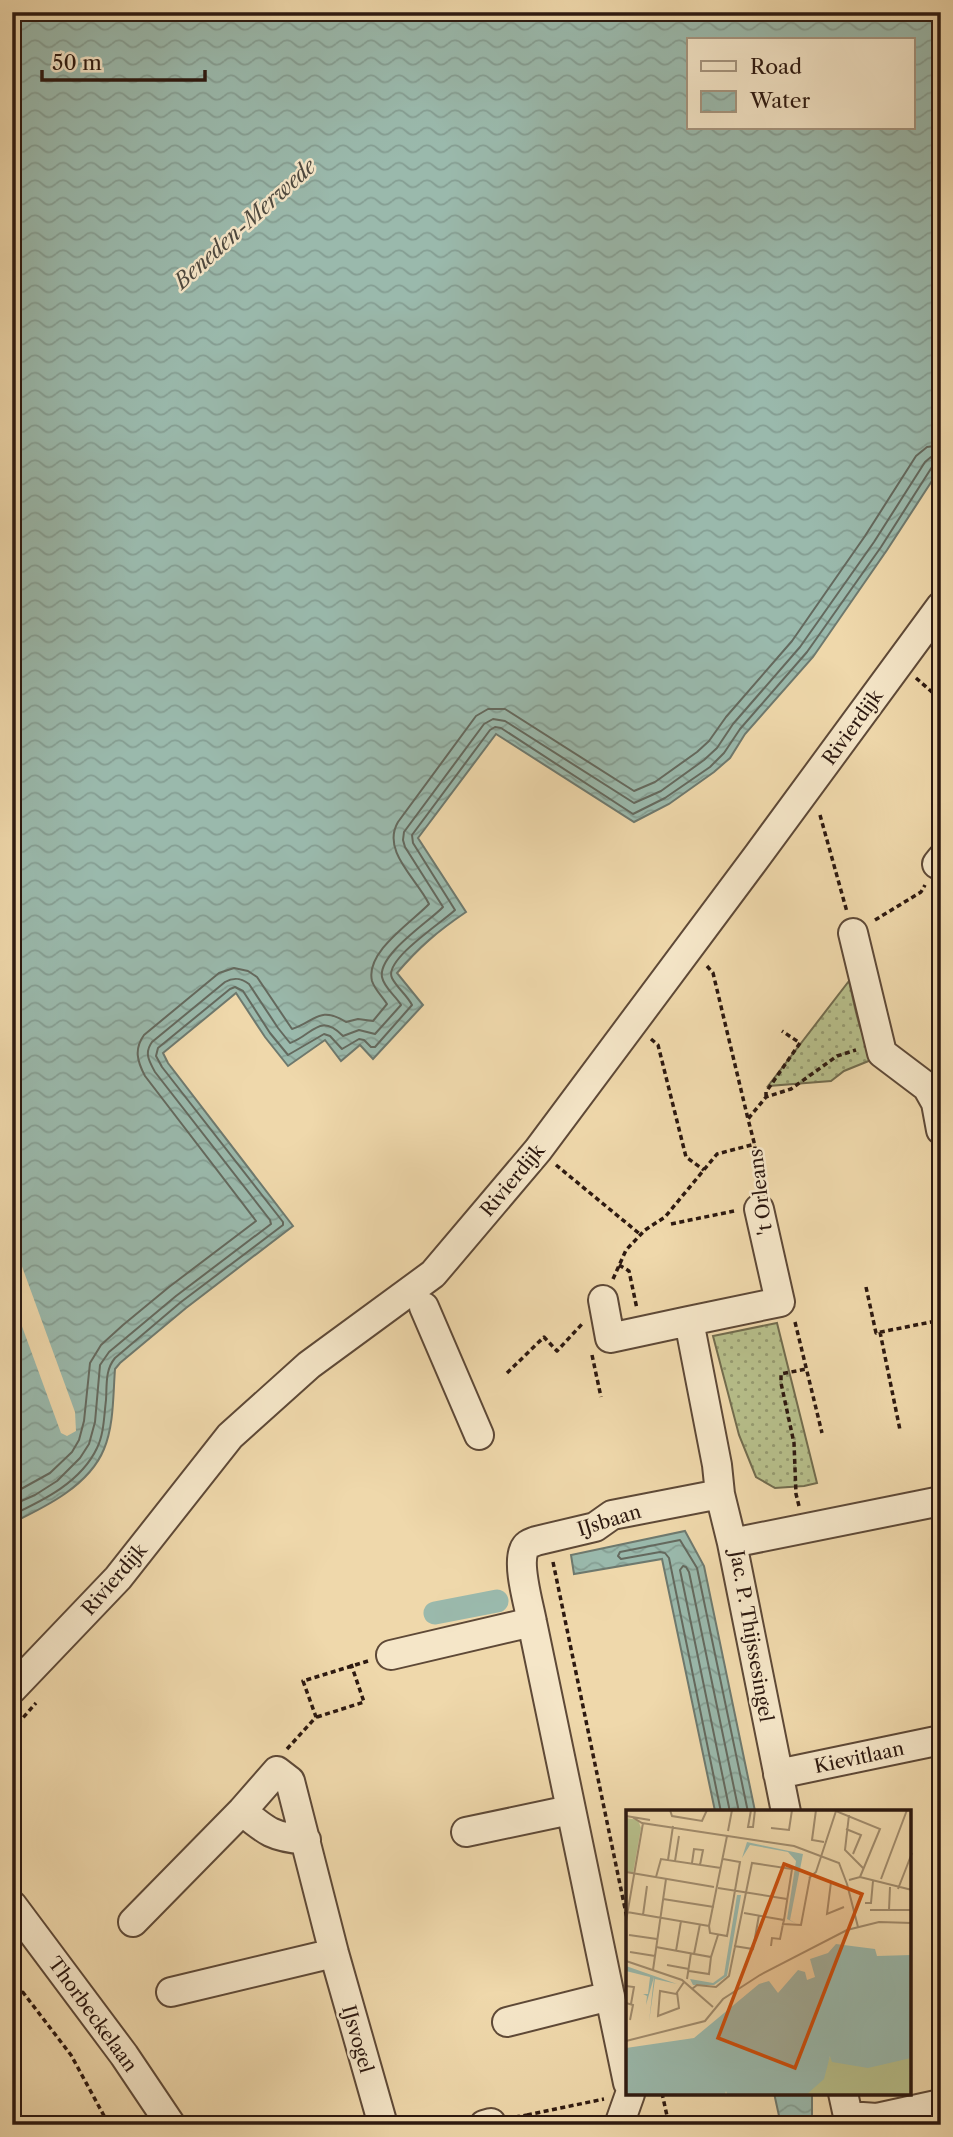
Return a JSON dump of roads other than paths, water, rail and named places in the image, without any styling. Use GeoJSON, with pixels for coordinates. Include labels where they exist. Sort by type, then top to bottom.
{"type":"FeatureCollection","features":[{"type":"Feature","properties":{"kind":"street","name":"Rivierdijk"},"geometry":{"type":"LineString","coordinates":[[12,1689],[118,1578],[230,1436],[309,1365],[433,1274],[538,1150],[941,606]]}},
{"type":"Feature","properties":{"kind":"street"},"geometry":{"type":"LineString","coordinates":[[853,933],[882,1053],[927,1087],[939,1112]]}},
{"type":"Feature","properties":{"kind":"street","name":"'t Orleans"},"geometry":{"type":"LineString","coordinates":[[689,1321],[780,1302],[761,1206]]}},
{"type":"Feature","properties":{"kind":"street"},"geometry":{"type":"LineString","coordinates":[[607,1293],[610,1338],[689,1321],[718,1465],[720,1494],[732,1543]]}},
{"type":"Feature","properties":{"kind":"street"},"geometry":{"type":"LineString","coordinates":[[425,1307],[479,1435]]}},
{"type":"Feature","properties":{"kind":"street","name":"IJsbaan"},"geometry":{"type":"LineString","coordinates":[[626,2073],[521,1564],[528,1544],[595,1527],[612,1515],[720,1494]]}},
{"type":"Feature","properties":{"kind":"street","name":"Jac. P. Thijssesingel"},"geometry":{"type":"LineString","coordinates":[[786,1810],[732,1543],[941,1501]]}},
{"type":"Feature","properties":{"kind":"street"},"geometry":{"type":"LineString","coordinates":[[391,1656],[532,1622]]}},
{"type":"Feature","properties":{"kind":"street","name":"Kievitlaan"},"geometry":{"type":"LineString","coordinates":[[778,1774],[941,1740]]}},
{"type":"Feature","properties":{"kind":"street","name":"IJsvogel"},"geometry":{"type":"LineString","coordinates":[[242,1811],[277,1771],[290,1781],[334,1953],[383,2125]]}},
{"type":"Feature","properties":{"kind":"street"},"geometry":{"type":"LineString","coordinates":[[466,1832],[570,1810]]}},
{"type":"Feature","properties":{"kind":"street"},"geometry":{"type":"LineString","coordinates":[[133,1922],[242,1811],[267,1832],[284,1838],[306,1840]]}},
{"type":"Feature","properties":{"kind":"street","name":"Thorbeckelaan"},"geometry":{"type":"LineString","coordinates":[[12,1905],[124,2056],[171,2125]]}},
{"type":"Feature","properties":{"kind":"street"},"geometry":{"type":"LineString","coordinates":[[171,1992],[334,1953]]}},
{"type":"Feature","properties":{"kind":"street"},"geometry":{"type":"LineString","coordinates":[[507,2022],[610,1996]]}},
{"type":"Feature","properties":{"kind":"street"},"geometry":{"type":"LineString","coordinates":[[619,2125],[630,2095]]}},
{"type":"Feature","properties":{"kind":"street"},"geometry":{"type":"LineString","coordinates":[[630,2095],[634,2125]]}},
{"type":"Feature","properties":{"kind":"street"},"geometry":{"type":"LineString","coordinates":[[845,2105],[877,2118],[941,2104]]}},
{"type":"Feature","properties":{"kind":"water","name":"Beneden-Merwede"},"geometry":{"type":"Polygon","coordinates":[[[12,12],[941,12],[941,467],[813,657],[745,734],[730,758],[669,804],[634,822],[496,734],[418,838],[466,912],[429,940],[397,973],[423,1005],[373,1059],[360,1045],[341,1061],[325,1040],[288,1066],[236,993],[163,1053],[293,1226],[186,1308],[120,1363],[115,1369],[110,1430],[97,1462],[88,1474],[65,1494],[12,1523],[12,12]]]}},
{"type":"Feature","properties":{"kind":"water"},"geometry":{"type":"Polygon","coordinates":[[[685,1531],[704,1566],[755,1810],[715,1810],[662,1559],[574,1574],[571,1555],[685,1531]]]}},
{"type":"Feature","properties":{"kind":"water"},"geometry":{"type":"Polygon","coordinates":[[[774,2095],[812,2095],[812,2125],[781,2125],[774,2095]]]}},
{"type":"Feature","properties":{"kind":"waterway"},"geometry":{"type":"LineString","coordinates":[[435,1613],[497,1601]]}}]}
